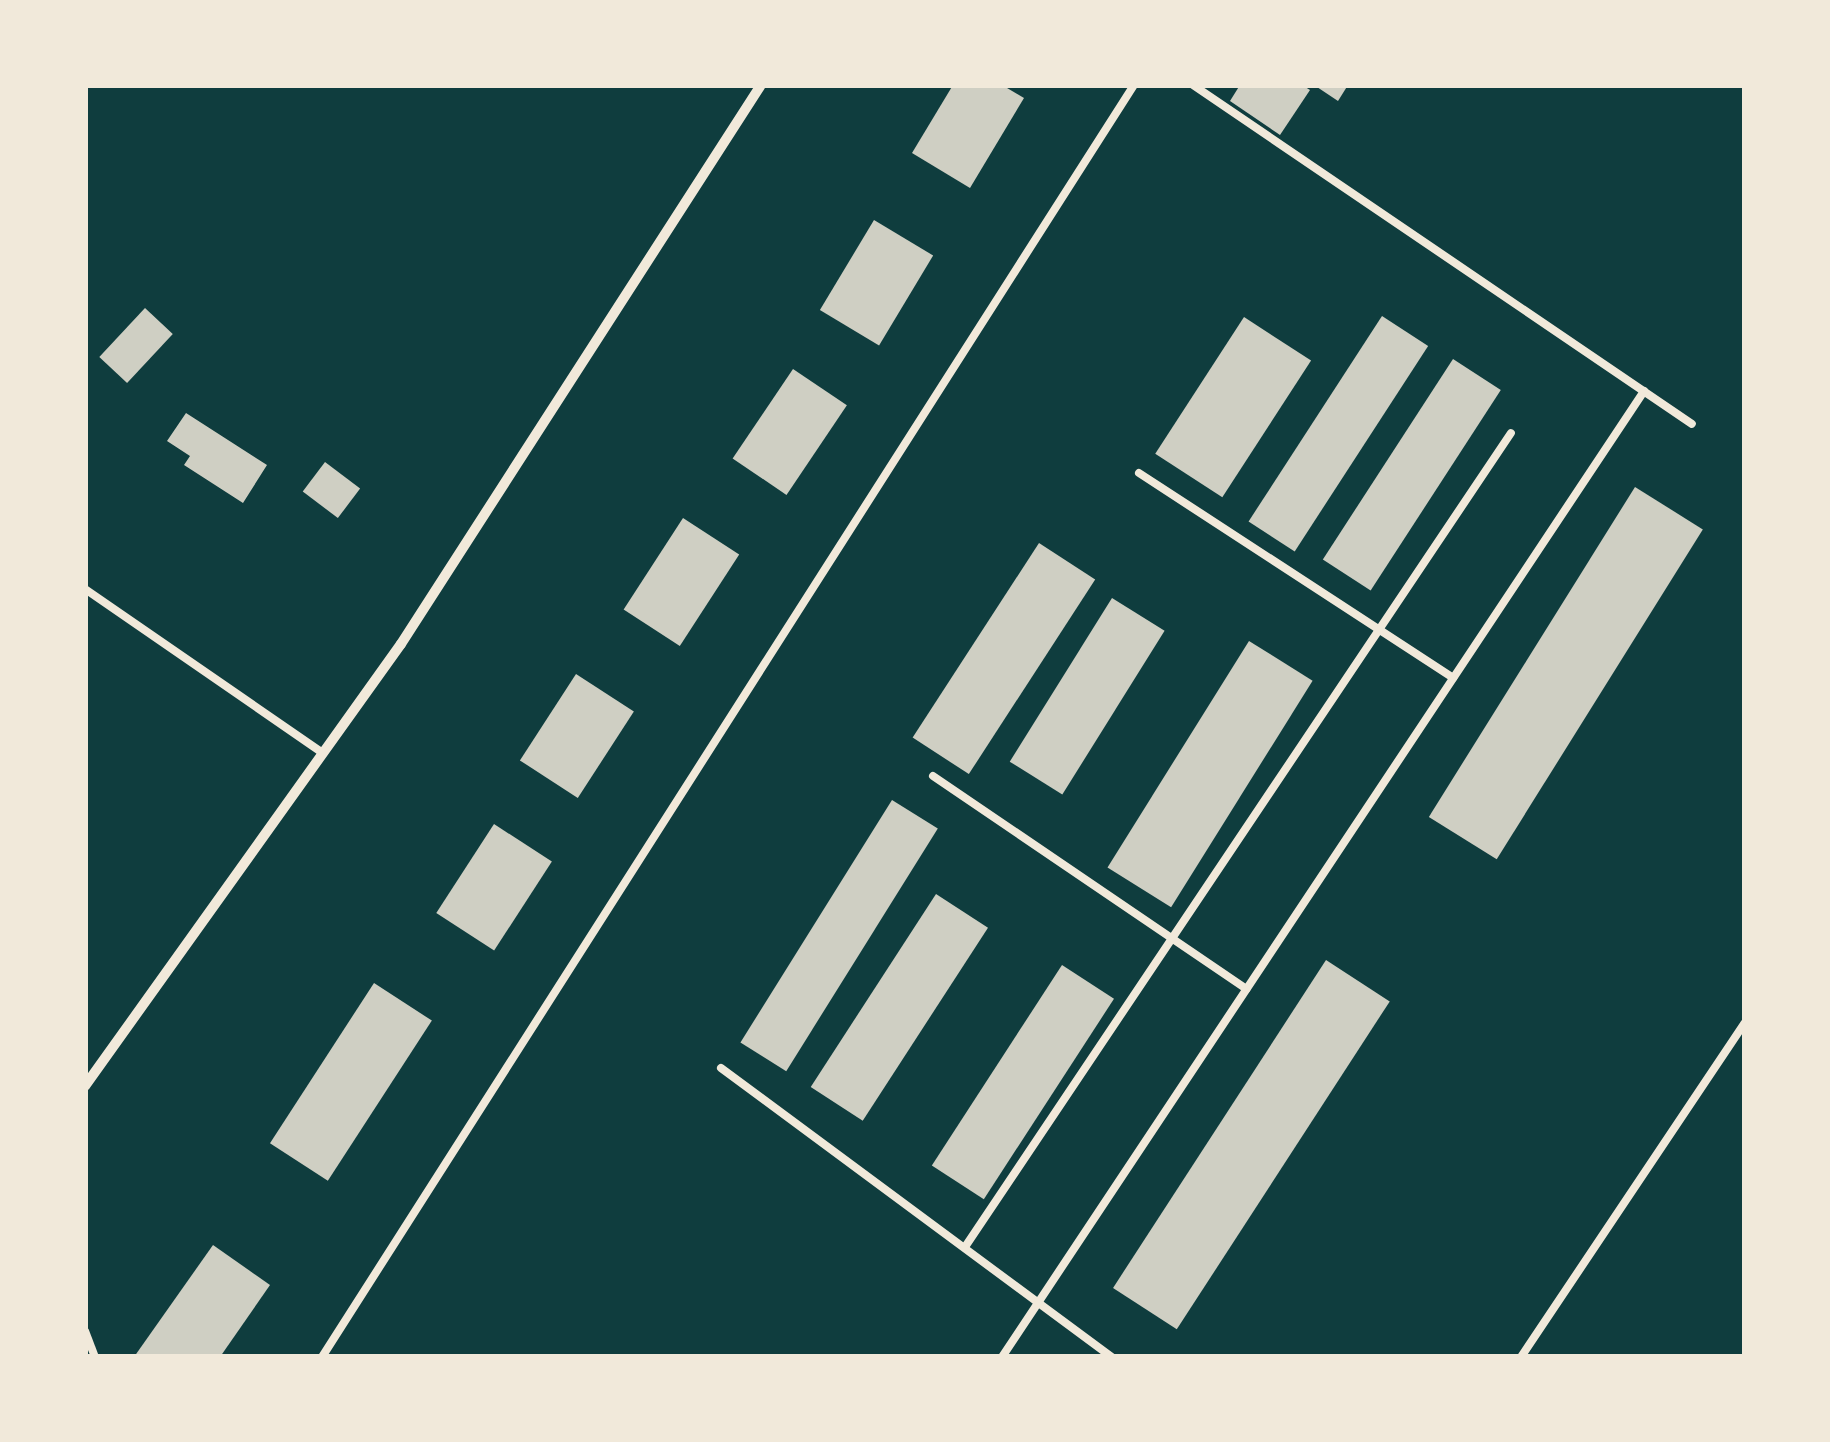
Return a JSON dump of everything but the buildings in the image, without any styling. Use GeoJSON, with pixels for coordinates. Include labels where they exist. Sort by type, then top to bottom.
{"type":"FeatureCollection","features":[{"type":"Feature","properties":{"kind":"street"},"geometry":{"type":"LineString","coordinates":[[85,1086],[323,753],[761,85]]}},
{"type":"Feature","properties":{"kind":"lane"},"geometry":{"type":"LineString","coordinates":[[322,1357],[1134,85]]}},
{"type":"Feature","properties":{"kind":"lane"},"geometry":{"type":"LineString","coordinates":[[1193,85],[1692,424]]}},
{"type":"Feature","properties":{"kind":"lane"},"geometry":{"type":"LineString","coordinates":[[1002,1357],[1644,391]]}},
{"type":"Feature","properties":{"kind":"lane"},"geometry":{"type":"LineString","coordinates":[[965,1247],[1511,433]]}},
{"type":"Feature","properties":{"kind":"lane"},"geometry":{"type":"LineString","coordinates":[[1139,474],[1381,627],[1453,678]]}},
{"type":"Feature","properties":{"kind":"lane"},"geometry":{"type":"LineString","coordinates":[[85,589],[323,753]]}},
{"type":"Feature","properties":{"kind":"lane"},"geometry":{"type":"LineString","coordinates":[[934,776],[1246,989]]}},
{"type":"Feature","properties":{"kind":"lane"},"geometry":{"type":"LineString","coordinates":[[1521,1357],[1745,1022]]}},
{"type":"Feature","properties":{"kind":"lane"},"geometry":{"type":"LineString","coordinates":[[721,1068],[1112,1357]]}},
{"type":"Feature","properties":{"kind":"lane"},"geometry":{"type":"LineString","coordinates":[[85,1331],[95,1357]]}}]}
